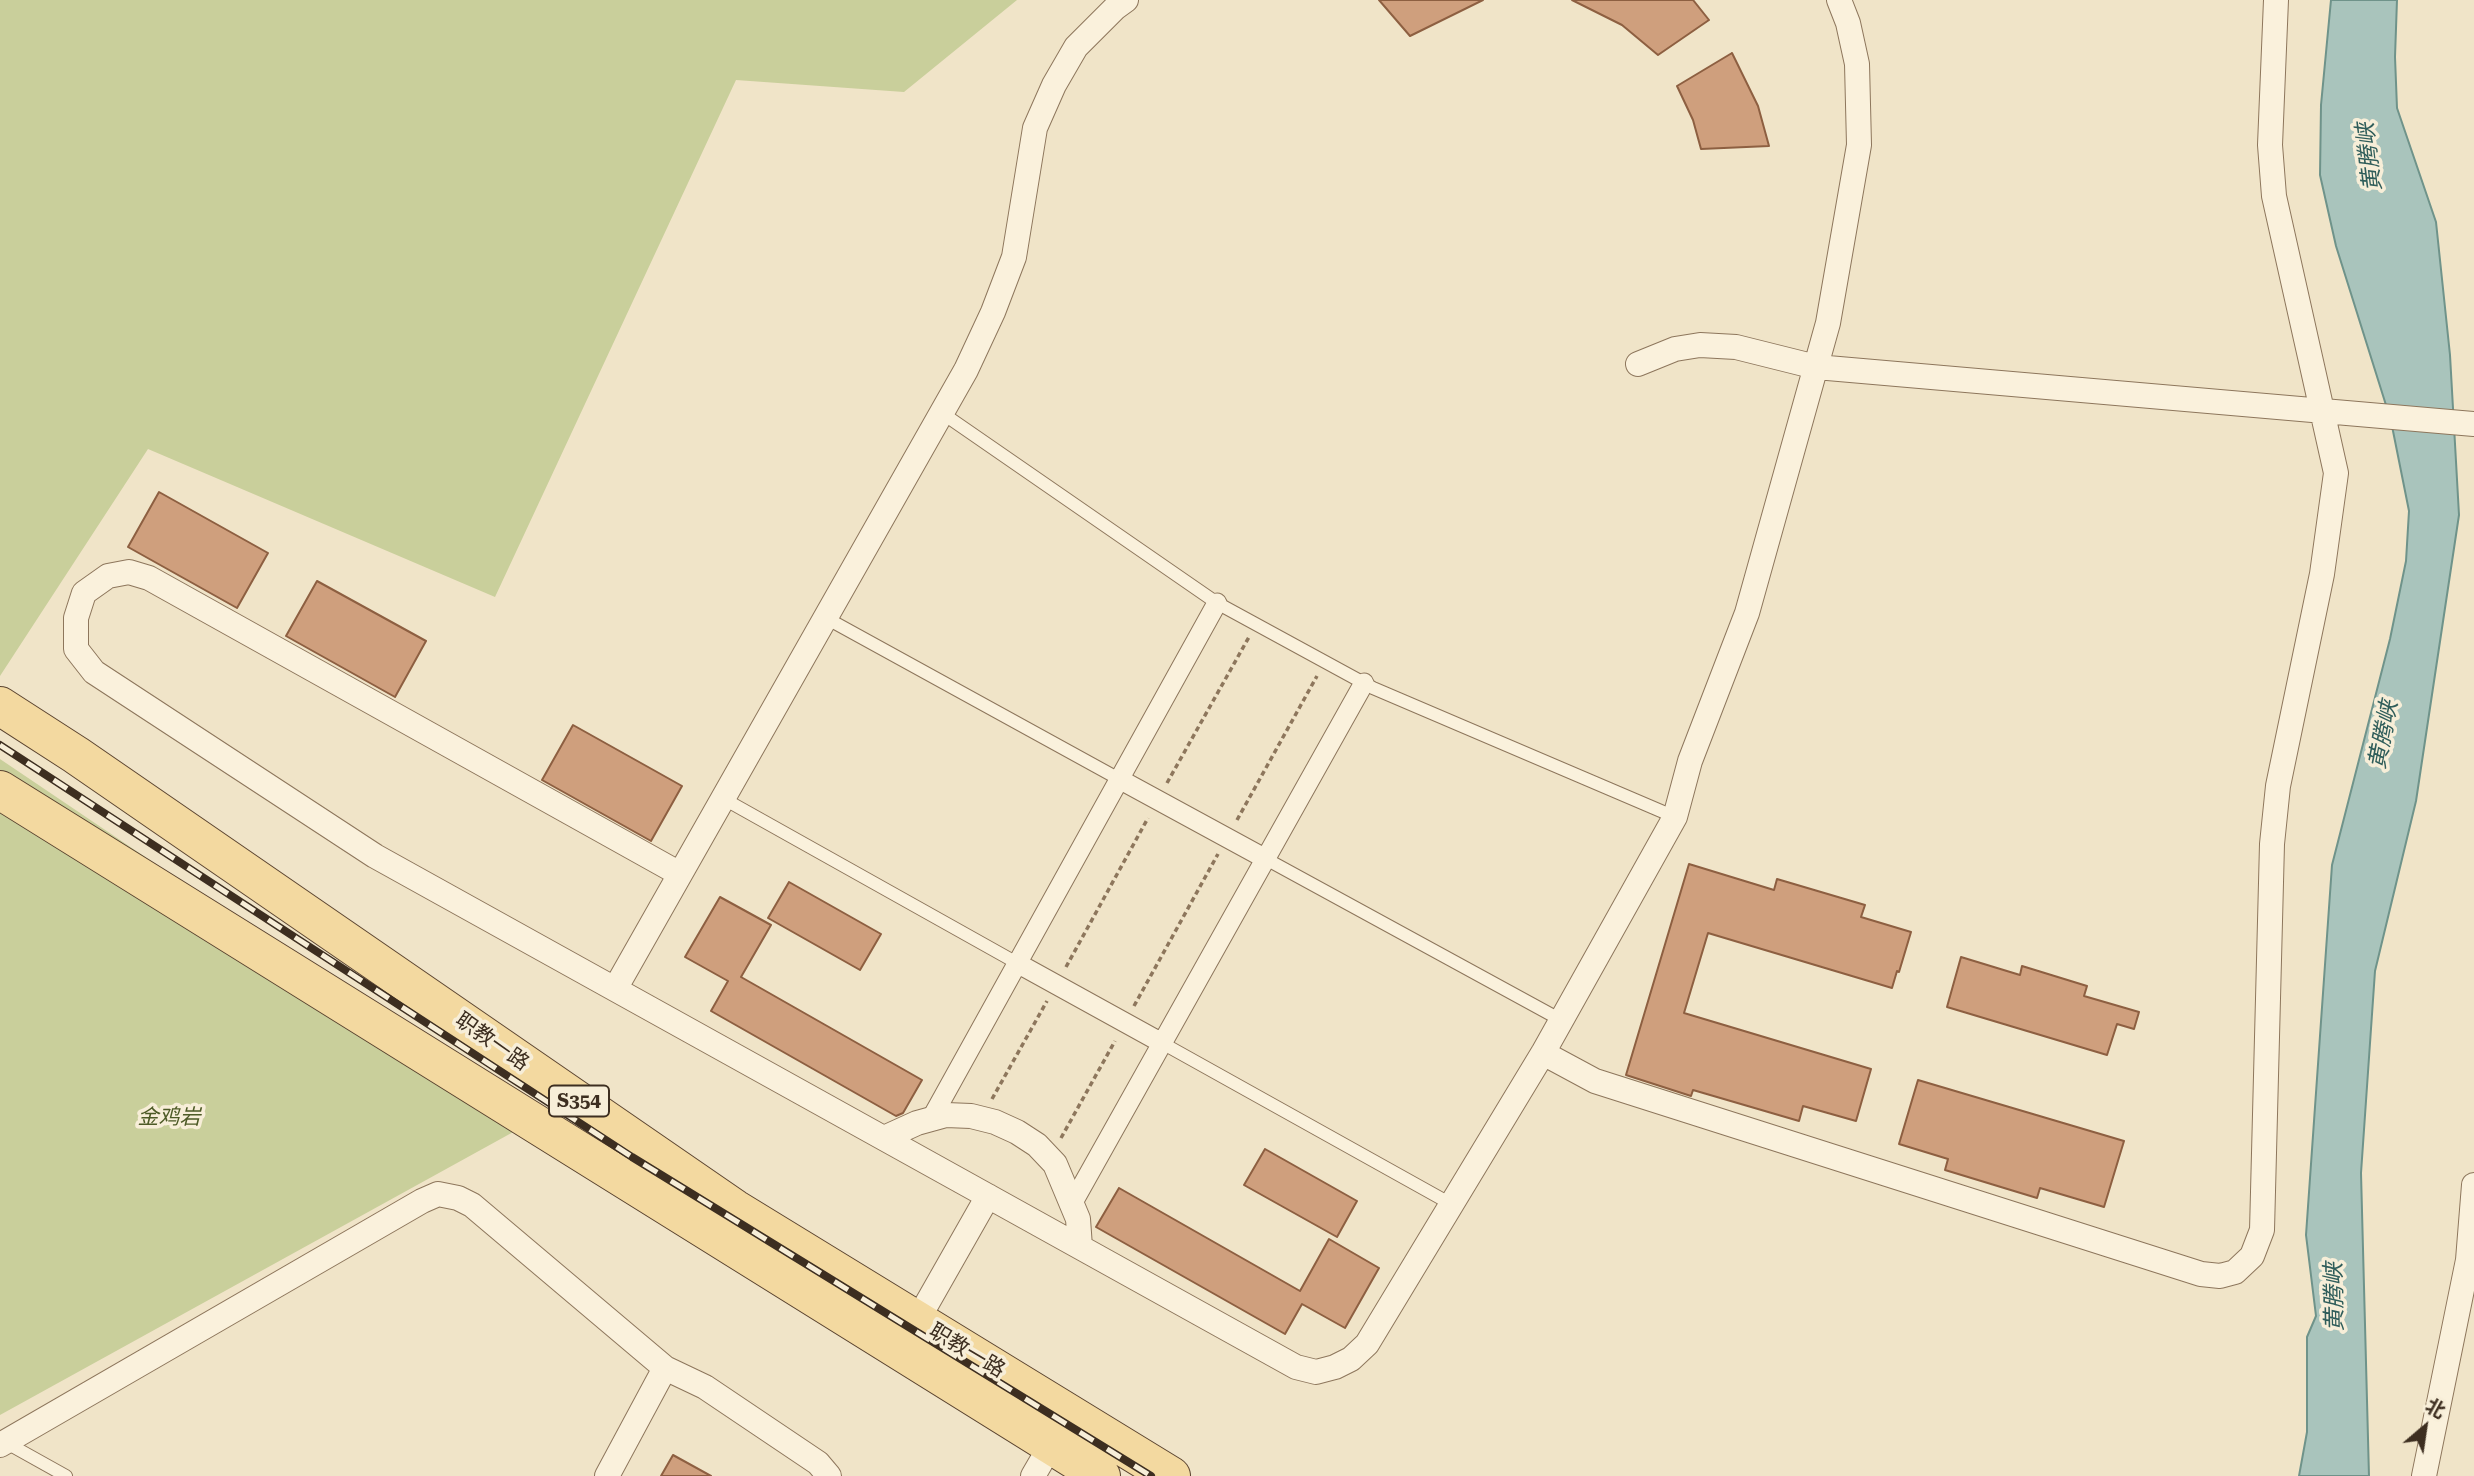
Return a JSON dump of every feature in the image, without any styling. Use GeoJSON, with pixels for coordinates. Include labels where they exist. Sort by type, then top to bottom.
{"type":"FeatureCollection","features":[{"type":"Feature","properties":{"kind":"main road","name":"职教一路"},"geometry":{"type":"LineString","coordinates":[[0,706],[76,755],[735,1209],[1171,1476]]}},
{"type":"Feature","properties":{"kind":"main road","name":"职教一路"},"geometry":{"type":"LineString","coordinates":[[0,790],[1042,1460],[1101,1476]]}},
{"type":"Feature","properties":{"kind":"street"},"geometry":{"type":"LineString","coordinates":[[615,989],[966,370],[993,312],[1014,257],[1035,128],[1054,85],[1076,47],[1126,0]]}},
{"type":"Feature","properties":{"kind":"street"},"geometry":{"type":"LineString","coordinates":[[680,874],[149,578],[129,572],[108,576],[85,593],[76,618],[76,649],[94,672],[375,856],[1296,1367],[1316,1372],[1351,1359],[1367,1344],[1543,1053],[1675,817],[1690,761],[1747,613],[1828,323],[1859,145],[1857,64],[1848,23],[1839,0]]}},
{"type":"Feature","properties":{"kind":"street"},"geometry":{"type":"LineString","coordinates":[[1543,1053],[1595,1081],[2201,1274],[2220,1276],[2235,1272],[2252,1256],[2262,1230],[2272,844],[2278,786],[2322,574],[2336,473],[2274,195],[2270,145],[2276,0]]}},
{"type":"Feature","properties":{"kind":"street"},"geometry":{"type":"LineString","coordinates":[[1638,365],[1675,349],[1700,345],[1736,347],[1816,367],[2474,424]]}},
{"type":"Feature","properties":{"kind":"street"},"geometry":{"type":"LineString","coordinates":[[931,1119],[1217,603]]}},
{"type":"Feature","properties":{"kind":"street"},"geometry":{"type":"LineString","coordinates":[[1072,1204],[1364,683]]}},
{"type":"Feature","properties":{"kind":"street"},"geometry":{"type":"LineString","coordinates":[[1119,779],[1266,859]]}},
{"type":"Feature","properties":{"kind":"street"},"geometry":{"type":"LineString","coordinates":[[1017,963],[1162,1044]]}},
{"type":"Feature","properties":{"kind":"street"},"geometry":{"type":"LineString","coordinates":[[884,1138],[946,1115],[981,1119],[1017,1132],[1037,1144],[1055,1164],[1077,1219],[1080,1247]]}},
{"type":"Feature","properties":{"kind":"street"},"geometry":{"type":"LineString","coordinates":[[2424,1476],[2468,1260],[2474,1185]]}},
{"type":"Feature","properties":{"kind":"street"},"geometry":{"type":"LineString","coordinates":[[2,1443],[438,1194],[458,1198],[472,1205],[665,1368],[705,1387],[818,1463],[829,1476]]}},
{"type":"Feature","properties":{"kind":"street"},"geometry":{"type":"LineString","coordinates":[[917,1321],[988,1196]]}},
{"type":"Feature","properties":{"kind":"street"},"geometry":{"type":"LineString","coordinates":[[607,1476],[665,1368]]}},
{"type":"Feature","properties":{"kind":"lane"},"geometry":{"type":"LineString","coordinates":[[942,413],[1217,603],[1364,683],[1675,817]]}},
{"type":"Feature","properties":{"kind":"lane"},"geometry":{"type":"LineString","coordinates":[[826,618],[1119,779]]}},
{"type":"Feature","properties":{"kind":"lane"},"geometry":{"type":"LineString","coordinates":[[723,799],[1017,963]]}},
{"type":"Feature","properties":{"kind":"lane"},"geometry":{"type":"LineString","coordinates":[[1266,859],[1561,1020]]}},
{"type":"Feature","properties":{"kind":"lane"},"geometry":{"type":"LineString","coordinates":[[1162,1044],[1451,1204]]}},
{"type":"Feature","properties":{"kind":"lane"},"geometry":{"type":"LineString","coordinates":[[2,1443],[66,1476]]}},
{"type":"Feature","properties":{"kind":"path"},"geometry":{"type":"LineString","coordinates":[[981,1119],[1256,624]]}},
{"type":"Feature","properties":{"kind":"path"},"geometry":{"type":"LineString","coordinates":[[1049,1158],[1325,662]]}},
{"type":"Feature","properties":{"kind":"green space"},"geometry":{"type":"Polygon","coordinates":[[[0,0],[1017,0],[904,92],[736,80],[495,597],[148,449],[0,676],[0,0]]]}},
{"type":"Feature","properties":{"kind":"green space","name":"金鸡岩"},"geometry":{"type":"Polygon","coordinates":[[[0,759],[535,1120],[0,1415],[0,759]]]}},
{"type":"Feature","properties":{"kind":"water","name":"黄腾峡"},"geometry":{"type":"Polygon","coordinates":[[[2331,0],[2397,0],[2397,108],[2436,222],[2450,355],[2459,515],[2416,801],[2375,971],[2361,1173],[2369,1476],[2299,1476],[2307,1432],[2307,1337],[2316,1316],[2306,1235],[2332,865],[2390,639],[2406,561],[2409,511],[2391,421],[2336,246],[2320,175],[2321,105],[2331,0]]]}},
{"type":"Feature","properties":{"kind":"building"},"geometry":{"type":"Polygon","coordinates":[[[1379,0],[1483,0],[1410,36],[1379,0]]]}},
{"type":"Feature","properties":{"kind":"building"},"geometry":{"type":"Polygon","coordinates":[[[1572,0],[1693,0],[1709,20],[1658,55],[1622,25],[1572,0]]]}},
{"type":"Feature","properties":{"kind":"building"},"geometry":{"type":"Polygon","coordinates":[[[1732,53],[1758,106],[1769,146],[1701,149],[1693,120],[1677,86],[1732,53]]]}},
{"type":"Feature","properties":{"kind":"building"},"geometry":{"type":"Polygon","coordinates":[[[159,492],[268,553],[237,608],[128,547],[159,492]]]}},
{"type":"Feature","properties":{"kind":"building"},"geometry":{"type":"Polygon","coordinates":[[[317,581],[426,641],[395,697],[286,636],[317,581]]]}},
{"type":"Feature","properties":{"kind":"building"},"geometry":{"type":"Polygon","coordinates":[[[573,725],[682,786],[651,841],[542,780],[573,725]]]}},
{"type":"Feature","properties":{"kind":"building"},"geometry":{"type":"Polygon","coordinates":[[[1689,864],[1774,890],[1777,879],[1865,905],[1861,917],[1911,932],[1892,988],[1708,933],[1684,1013],[1871,1069],[1856,1121],[1803,1106],[1799,1121],[1693,1090],[1691,1096],[1626,1075],[1689,864]]]}},
{"type":"Feature","properties":{"kind":"building"},"geometry":{"type":"Polygon","coordinates":[[[789,882],[881,934],[860,970],[768,918],[789,882]]]}},
{"type":"Feature","properties":{"kind":"building"},"geometry":{"type":"Polygon","coordinates":[[[720,897],[771,925],[741,977],[922,1080],[903,1113],[896,1116],[711,1011],[728,981],[685,957],[720,897]]]}},
{"type":"Feature","properties":{"kind":"building"},"geometry":{"type":"Polygon","coordinates":[[[1961,957],[2020,975],[2022,966],[2087,986],[2084,996],[2139,1012],[2134,1029],[2117,1024],[2107,1055],[1947,1007],[1961,957]]]}},
{"type":"Feature","properties":{"kind":"building"},"geometry":{"type":"Polygon","coordinates":[[[1918,1080],[2124,1141],[2104,1207],[2040,1188],[2037,1198],[1945,1170],[1948,1159],[1899,1144],[1918,1080]]]}},
{"type":"Feature","properties":{"kind":"building"},"geometry":{"type":"Polygon","coordinates":[[[1265,1149],[1357,1201],[1337,1237],[1244,1185],[1265,1149]]]}},
{"type":"Feature","properties":{"kind":"building"},"geometry":{"type":"Polygon","coordinates":[[[1119,1188],[1300,1291],[1329,1239],[1379,1268],[1345,1328],[1302,1304],[1285,1334],[1096,1227],[1119,1188]]]}},
{"type":"Feature","properties":{"kind":"building"},"geometry":{"type":"Polygon","coordinates":[[[673,1455],[711,1476],[661,1476],[673,1455]]]}},
{"type":"Feature","properties":{"kind":"railway"},"geometry":{"type":"LineString","coordinates":[[0,745],[632,1157],[1151,1476]]}}]}
